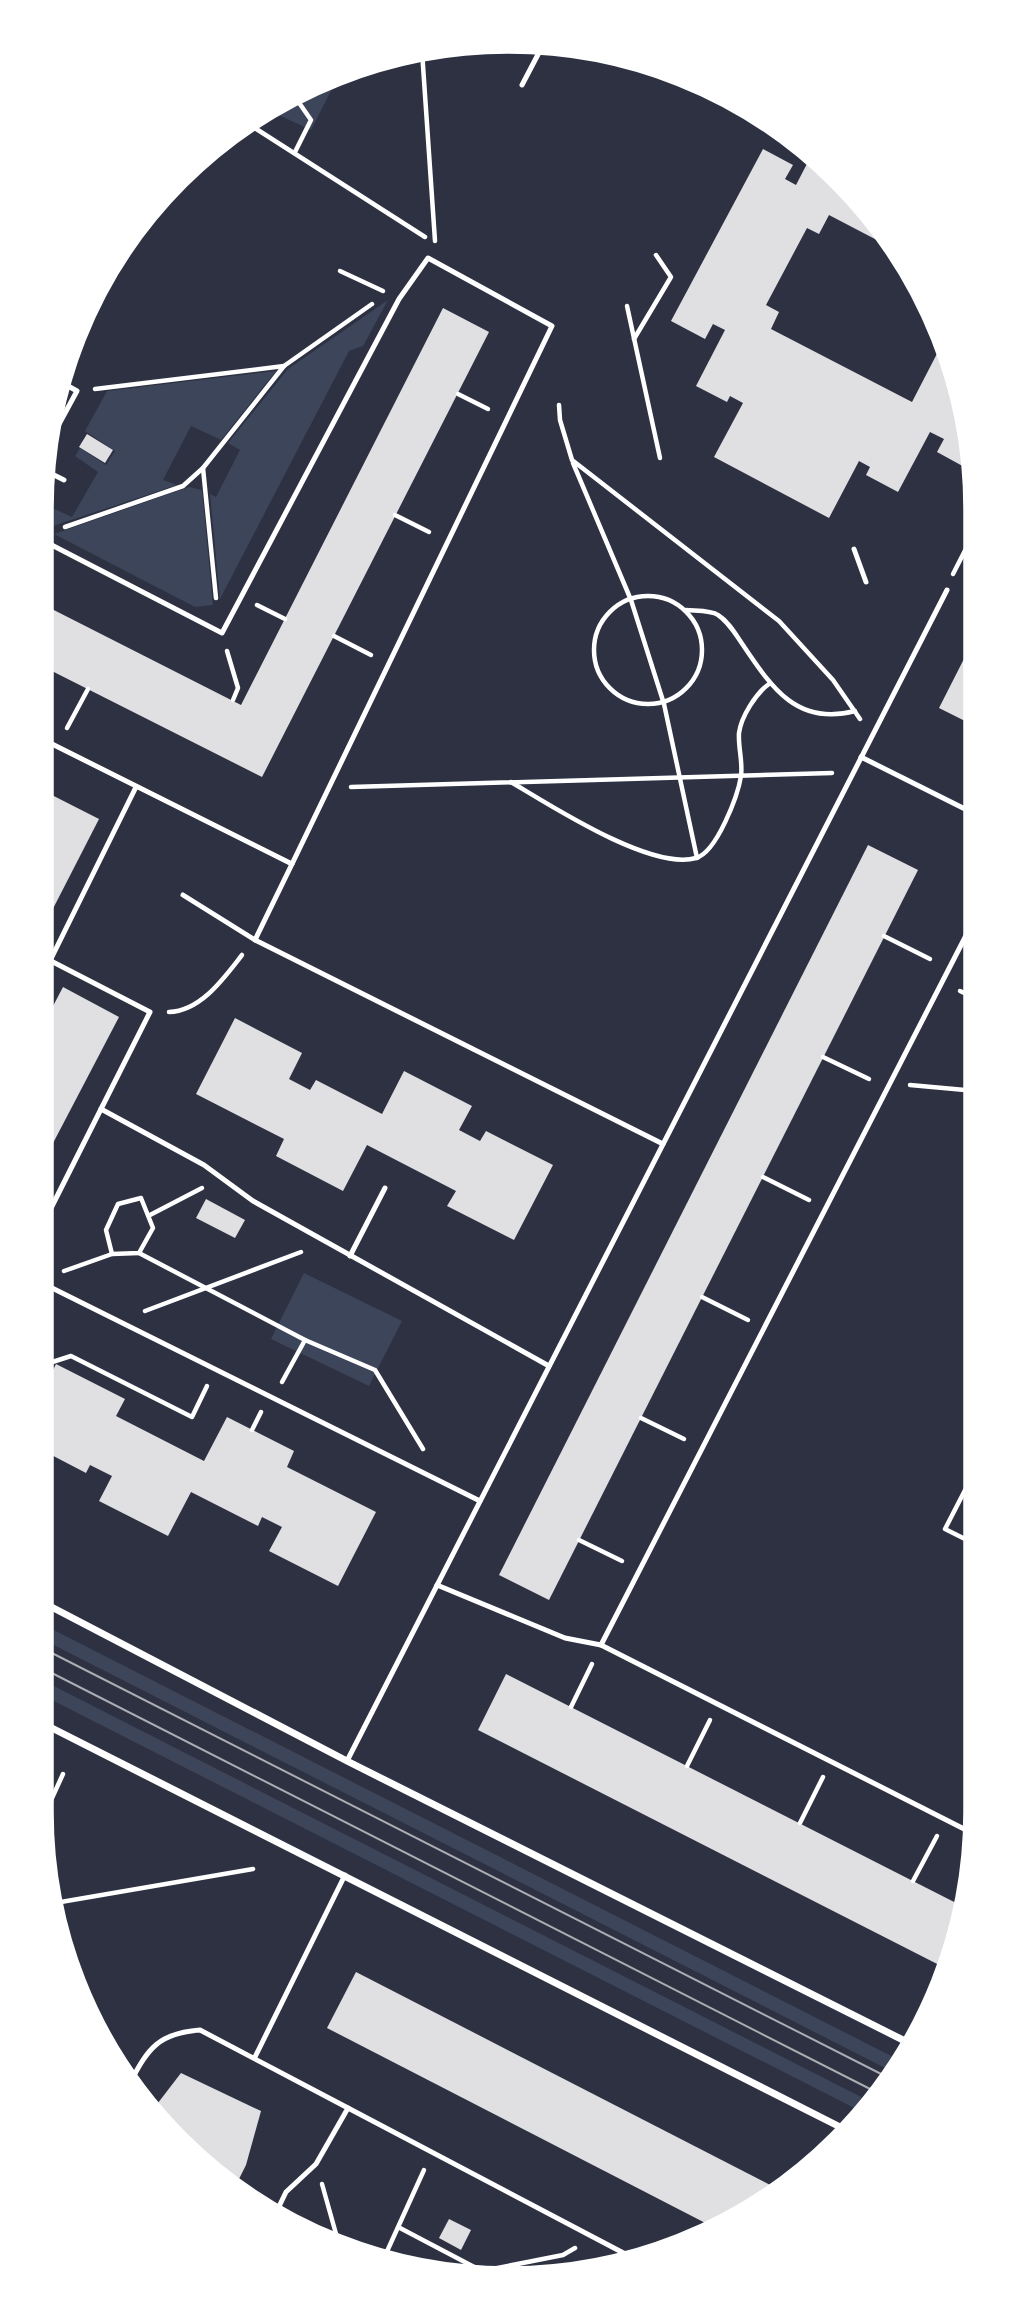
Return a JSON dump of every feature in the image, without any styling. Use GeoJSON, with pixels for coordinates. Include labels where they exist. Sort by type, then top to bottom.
{"type":"FeatureCollection","features":[{"type":"Feature","properties":{"kind":"street"},"geometry":{"type":"LineString","coordinates":[[52,1607],[347,1761],[903,2040]]}},
{"type":"Feature","properties":{"kind":"street"},"geometry":{"type":"LineString","coordinates":[[52,1728],[346,1874],[839,2126]]}},
{"type":"Feature","properties":{"kind":"lane"},"geometry":{"type":"LineString","coordinates":[[522,85],[539,53]]}},
{"type":"Feature","properties":{"kind":"lane"},"geometry":{"type":"LineString","coordinates":[[52,545],[222,633],[399,299],[428,258],[551,326],[254,940]]}},
{"type":"Feature","properties":{"kind":"lane"},"geometry":{"type":"LineString","coordinates":[[61,421],[77,391],[69,387]]}},
{"type":"Feature","properties":{"kind":"lane"},"geometry":{"type":"LineString","coordinates":[[53,474],[64,480]]}},
{"type":"Feature","properties":{"kind":"lane"},"geometry":{"type":"LineString","coordinates":[[854,549],[866,582]]}},
{"type":"Feature","properties":{"kind":"lane"},"geometry":{"type":"LineString","coordinates":[[347,1761],[947,590]]}},
{"type":"Feature","properties":{"kind":"lane"},"geometry":{"type":"LineString","coordinates":[[52,744],[292,864]]}},
{"type":"Feature","properties":{"kind":"lane"},"geometry":{"type":"LineString","coordinates":[[861,757],[965,809]]}},
{"type":"Feature","properties":{"kind":"lane"},"geometry":{"type":"LineString","coordinates":[[52,959],[136,787]]}},
{"type":"Feature","properties":{"kind":"lane"},"geometry":{"type":"LineString","coordinates":[[183,895],[254,940],[663,1144]]}},
{"type":"Feature","properties":{"kind":"lane"},"geometry":{"type":"LineString","coordinates":[[601,1645],[965,938]]}},
{"type":"Feature","properties":{"kind":"lane"},"geometry":{"type":"LineString","coordinates":[[52,962],[150,1012],[52,1206]]}},
{"type":"Feature","properties":{"kind":"lane"},"geometry":{"type":"LineString","coordinates":[[101,1109],[204,1166],[253,1201],[550,1366]]}},
{"type":"Feature","properties":{"kind":"lane"},"geometry":{"type":"LineString","coordinates":[[350,1256],[385,1188]]}},
{"type":"Feature","properties":{"kind":"lane"},"geometry":{"type":"LineString","coordinates":[[52,1288],[480,1501]]}},
{"type":"Feature","properties":{"kind":"lane"},"geometry":{"type":"LineString","coordinates":[[438,1585],[565,1639],[601,1645],[965,1830]]}},
{"type":"Feature","properties":{"kind":"lane"},"geometry":{"type":"LineString","coordinates":[[255,2057],[346,1874]]}},
{"type":"Feature","properties":{"kind":"lane"},"geometry":{"type":"LineString","coordinates":[[135,2073],[142,2060],[159,2041],[178,2032],[200,2030],[622,2253]]}},
{"type":"Feature","properties":{"kind":"lane"},"geometry":{"type":"LineString","coordinates":[[280,2205],[286,2192],[316,2164],[348,2108]]}},
{"type":"Feature","properties":{"kind":"path"},"geometry":{"type":"LineString","coordinates":[[423,61],[435,244],[428,258]]}},
{"type":"Feature","properties":{"kind":"path"},"geometry":{"type":"LineString","coordinates":[[295,152],[311,121],[300,104]]}},
{"type":"Feature","properties":{"kind":"path"},"geometry":{"type":"LineString","coordinates":[[256,128],[435,244]]}},
{"type":"Feature","properties":{"kind":"path"},"geometry":{"type":"LineString","coordinates":[[634,340],[671,277],[656,255]]}},
{"type":"Feature","properties":{"kind":"path"},"geometry":{"type":"LineString","coordinates":[[53,531],[183,486],[203,468],[284,366],[387,293],[340,271]]}},
{"type":"Feature","properties":{"kind":"path"},"geometry":{"type":"LineString","coordinates":[[626,306],[660,458]]}},
{"type":"Feature","properties":{"kind":"path"},"geometry":{"type":"LineString","coordinates":[[77,391],[284,366]]}},
{"type":"Feature","properties":{"kind":"path"},"geometry":{"type":"LineString","coordinates":[[458,394],[507,418]]}},
{"type":"Feature","properties":{"kind":"path"},"geometry":{"type":"LineString","coordinates":[[559,405],[560,420],[572,460],[631,600],[664,704],[697,858]]}},
{"type":"Feature","properties":{"kind":"path"},"geometry":{"type":"LineString","coordinates":[[572,460],[779,621],[825,670],[871,738]]}},
{"type":"Feature","properties":{"kind":"path"},"geometry":{"type":"LineString","coordinates":[[203,468],[222,633],[238,688],[233,701]]}},
{"type":"Feature","properties":{"kind":"path"},"geometry":{"type":"LineString","coordinates":[[396,515],[447,540]]}},
{"type":"Feature","properties":{"kind":"path"},"geometry":{"type":"LineString","coordinates":[[947,590],[965,552]]}},
{"type":"Feature","properties":{"kind":"path"},"geometry":{"type":"LineString","coordinates":[[686,610],[704,644],[695,681],[664,704],[632,704],[605,686],[593,656],[598,625],[621,602],[652,594],[686,610],[717,614],[730,627],[769,684],[796,704],[830,718],[855,711]]}},
{"type":"Feature","properties":{"kind":"path"},"geometry":{"type":"LineString","coordinates":[[242,596],[285,619]]}},
{"type":"Feature","properties":{"kind":"path"},"geometry":{"type":"LineString","coordinates":[[334,636],[387,664]]}},
{"type":"Feature","properties":{"kind":"path"},"geometry":{"type":"LineString","coordinates":[[510,782],[606,838],[675,859],[697,858],[707,850],[728,817],[741,775],[739,731],[759,691],[769,684]]}},
{"type":"Feature","properties":{"kind":"path"},"geometry":{"type":"LineString","coordinates":[[57,747],[88,689]]}},
{"type":"Feature","properties":{"kind":"path"},"geometry":{"type":"LineString","coordinates":[[329,789],[853,772]]}},
{"type":"Feature","properties":{"kind":"path"},"geometry":{"type":"LineString","coordinates":[[884,936],[949,969]]}},
{"type":"Feature","properties":{"kind":"path"},"geometry":{"type":"LineString","coordinates":[[156,1012],[180,1011],[213,991],[234,965]]}},
{"type":"Feature","properties":{"kind":"path"},"geometry":{"type":"LineString","coordinates":[[823,1057],[888,1089],[912,1085],[965,1090]]}},
{"type":"Feature","properties":{"kind":"path"},"geometry":{"type":"LineString","coordinates":[[763,1177],[826,1208]]}},
{"type":"Feature","properties":{"kind":"path"},"geometry":{"type":"LineString","coordinates":[[150,1215],[202,1188]]}},
{"type":"Feature","properties":{"kind":"path"},"geometry":{"type":"LineString","coordinates":[[112,1254],[106,1230],[118,1204],[141,1198],[153,1228],[139,1253]]}},
{"type":"Feature","properties":{"kind":"path"},"geometry":{"type":"LineString","coordinates":[[57,1273],[112,1254],[139,1253],[304,1340],[375,1370],[425,1451]]}},
{"type":"Feature","properties":{"kind":"path"},"geometry":{"type":"LineString","coordinates":[[137,1314],[296,1254]]}},
{"type":"Feature","properties":{"kind":"path"},"geometry":{"type":"LineString","coordinates":[[702,1297],[764,1328]]}},
{"type":"Feature","properties":{"kind":"path"},"geometry":{"type":"LineString","coordinates":[[277,1392],[304,1340]]}},
{"type":"Feature","properties":{"kind":"path"},"geometry":{"type":"LineString","coordinates":[[52,1362],[71,1356],[192,1417],[215,1369]]}},
{"type":"Feature","properties":{"kind":"path"},"geometry":{"type":"LineString","coordinates":[[641,1418],[702,1448]]}},
{"type":"Feature","properties":{"kind":"path"},"geometry":{"type":"LineString","coordinates":[[253,1430],[256,1423]]}},
{"type":"Feature","properties":{"kind":"path"},"geometry":{"type":"LineString","coordinates":[[965,1490],[945,1529],[965,1539]]}},
{"type":"Feature","properties":{"kind":"path"},"geometry":{"type":"LineString","coordinates":[[579,1540],[640,1569]]}},
{"type":"Feature","properties":{"kind":"path"},"geometry":{"type":"LineString","coordinates":[[570,1707],[601,1645]]}},
{"type":"Feature","properties":{"kind":"path"},"geometry":{"type":"LineString","coordinates":[[687,1766],[718,1704]]}},
{"type":"Feature","properties":{"kind":"path"},"geometry":{"type":"LineString","coordinates":[[800,1824],[831,1762]]}},
{"type":"Feature","properties":{"kind":"path"},"geometry":{"type":"LineString","coordinates":[[52,1798],[63,1774]]}},
{"type":"Feature","properties":{"kind":"path"},"geometry":{"type":"LineString","coordinates":[[914,1881],[946,1820]]}},
{"type":"Feature","properties":{"kind":"path"},"geometry":{"type":"LineString","coordinates":[[61,1902],[253,1869]]}},
{"type":"Feature","properties":{"kind":"path"},"geometry":{"type":"LineString","coordinates":[[388,2251],[431,2153]]}},
{"type":"Feature","properties":{"kind":"path"},"geometry":{"type":"LineString","coordinates":[[316,2164],[336,2234]]}},
{"type":"Feature","properties":{"kind":"path"},"geometry":{"type":"LineString","coordinates":[[400,2228],[473,2266]]}},
{"type":"Feature","properties":{"kind":"path"},"geometry":{"type":"LineString","coordinates":[[499,2268],[562,2255]]}},
{"type":"Feature","properties":{"kind":"shaded area"},"geometry":{"type":"Polygon","coordinates":[[[333,88],[311,130],[279,115],[333,88]]]}},
{"type":"Feature","properties":{"kind":"shaded area"},"geometry":{"type":"Polygon","coordinates":[[[388,300],[363,346],[349,351],[220,599],[210,494],[216,497],[240,450],[228,443],[288,369],[388,300]]]}},
{"type":"Feature","properties":{"kind":"shaded area"},"geometry":{"type":"Polygon","coordinates":[[[276,371],[221,440],[191,426],[163,480],[177,485],[52,526],[52,508],[72,517],[98,472],[75,456],[80,448],[106,465],[115,451],[85,431],[107,391],[276,371]]]}},
{"type":"Feature","properties":{"kind":"shaded area"},"geometry":{"type":"Polygon","coordinates":[[[189,487],[202,490],[213,605],[195,607],[54,534],[189,487]]]}},
{"type":"Feature","properties":{"kind":"shaded area"},"geometry":{"type":"Polygon","coordinates":[[[304,1273],[402,1321],[369,1386],[271,1339],[304,1273]]]}},
{"type":"Feature","properties":{"kind":"shaded area"},"geometry":{"type":"Polygon","coordinates":[[[52,1629],[894,2057],[886,2069],[52,1644],[52,1629]]]}},
{"type":"Feature","properties":{"kind":"shaded area"},"geometry":{"type":"Polygon","coordinates":[[[52,1685],[863,2098],[855,2108],[52,1700],[52,1685]]]}},
{"type":"Feature","properties":{"kind":"building"},"geometry":{"type":"Polygon","coordinates":[[[763,149],[793,165],[785,179],[796,185],[807,164],[832,186],[878,241],[829,215],[819,234],[807,228],[766,305],[779,312],[771,329],[912,402],[938,352],[957,420],[964,467],[937,452],[944,439],[930,432],[898,492],[866,475],[870,467],[859,461],[829,518],[714,457],[743,403],[730,396],[727,402],[696,386],[725,330],[713,324],[705,339],[671,321],[763,149]]]}},
{"type":"Feature","properties":{"kind":"building"},"geometry":{"type":"Polygon","coordinates":[[[443,308],[489,332],[262,777],[52,671],[52,609],[241,705],[443,308]]]}},
{"type":"Feature","properties":{"kind":"building"},"geometry":{"type":"Polygon","coordinates":[[[87,434],[113,450],[105,463],[79,447],[87,434]]]}},
{"type":"Feature","properties":{"kind":"building"},"geometry":{"type":"Polygon","coordinates":[[[965,657],[965,721],[939,708],[965,657]]]}},
{"type":"Feature","properties":{"kind":"building"},"geometry":{"type":"Polygon","coordinates":[[[52,795],[99,819],[52,911],[52,795]]]}},
{"type":"Feature","properties":{"kind":"building"},"geometry":{"type":"Polygon","coordinates":[[[868,845],[918,870],[549,1600],[499,1575],[868,845]]]}},
{"type":"Feature","properties":{"kind":"building"},"geometry":{"type":"Polygon","coordinates":[[[63,987],[119,1017],[52,1145],[52,1008],[63,987]]]}},
{"type":"Feature","properties":{"kind":"building"},"geometry":{"type":"Polygon","coordinates":[[[235,1018],[302,1053],[289,1079],[310,1090],[316,1080],[382,1114],[404,1071],[472,1106],[459,1130],[480,1141],[486,1131],[553,1165],[514,1240],[447,1206],[456,1191],[367,1145],[343,1191],[276,1156],[284,1139],[196,1094],[235,1018]]]}},
{"type":"Feature","properties":{"kind":"building"},"geometry":{"type":"Polygon","coordinates":[[[206,1199],[245,1220],[235,1238],[196,1218],[206,1199]]]}},
{"type":"Feature","properties":{"kind":"building"},"geometry":{"type":"Polygon","coordinates":[[[56,1364],[125,1399],[116,1416],[204,1461],[227,1417],[294,1451],[287,1467],[376,1512],[338,1586],[269,1551],[282,1527],[262,1517],[258,1526],[191,1492],[168,1536],[99,1501],[112,1476],[90,1465],[86,1473],[52,1455],[52,1372],[56,1364]]]}},
{"type":"Feature","properties":{"kind":"building"},"geometry":{"type":"Polygon","coordinates":[[[506,1674],[956,1903],[939,1965],[478,1730],[506,1674]]]}},
{"type":"Feature","properties":{"kind":"building"},"geometry":{"type":"Polygon","coordinates":[[[356,1972],[771,2185],[705,2223],[327,2028],[356,1972]]]}},
{"type":"Feature","properties":{"kind":"building"},"geometry":{"type":"Polygon","coordinates":[[[181,2073],[261,2111],[246,2165],[239,2179],[186,2134],[158,2103],[181,2073]]]}},
{"type":"Feature","properties":{"kind":"building"},"geometry":{"type":"Polygon","coordinates":[[[449,2219],[471,2230],[461,2250],[439,2238],[449,2219]]]}},
{"type":"Feature","properties":{"kind":"tram line"},"geometry":{"type":"LineString","coordinates":[[52,1653],[882,2074]]}},
{"type":"Feature","properties":{"kind":"tram line"},"geometry":{"type":"LineString","coordinates":[[52,1673],[871,2089]]}}]}
